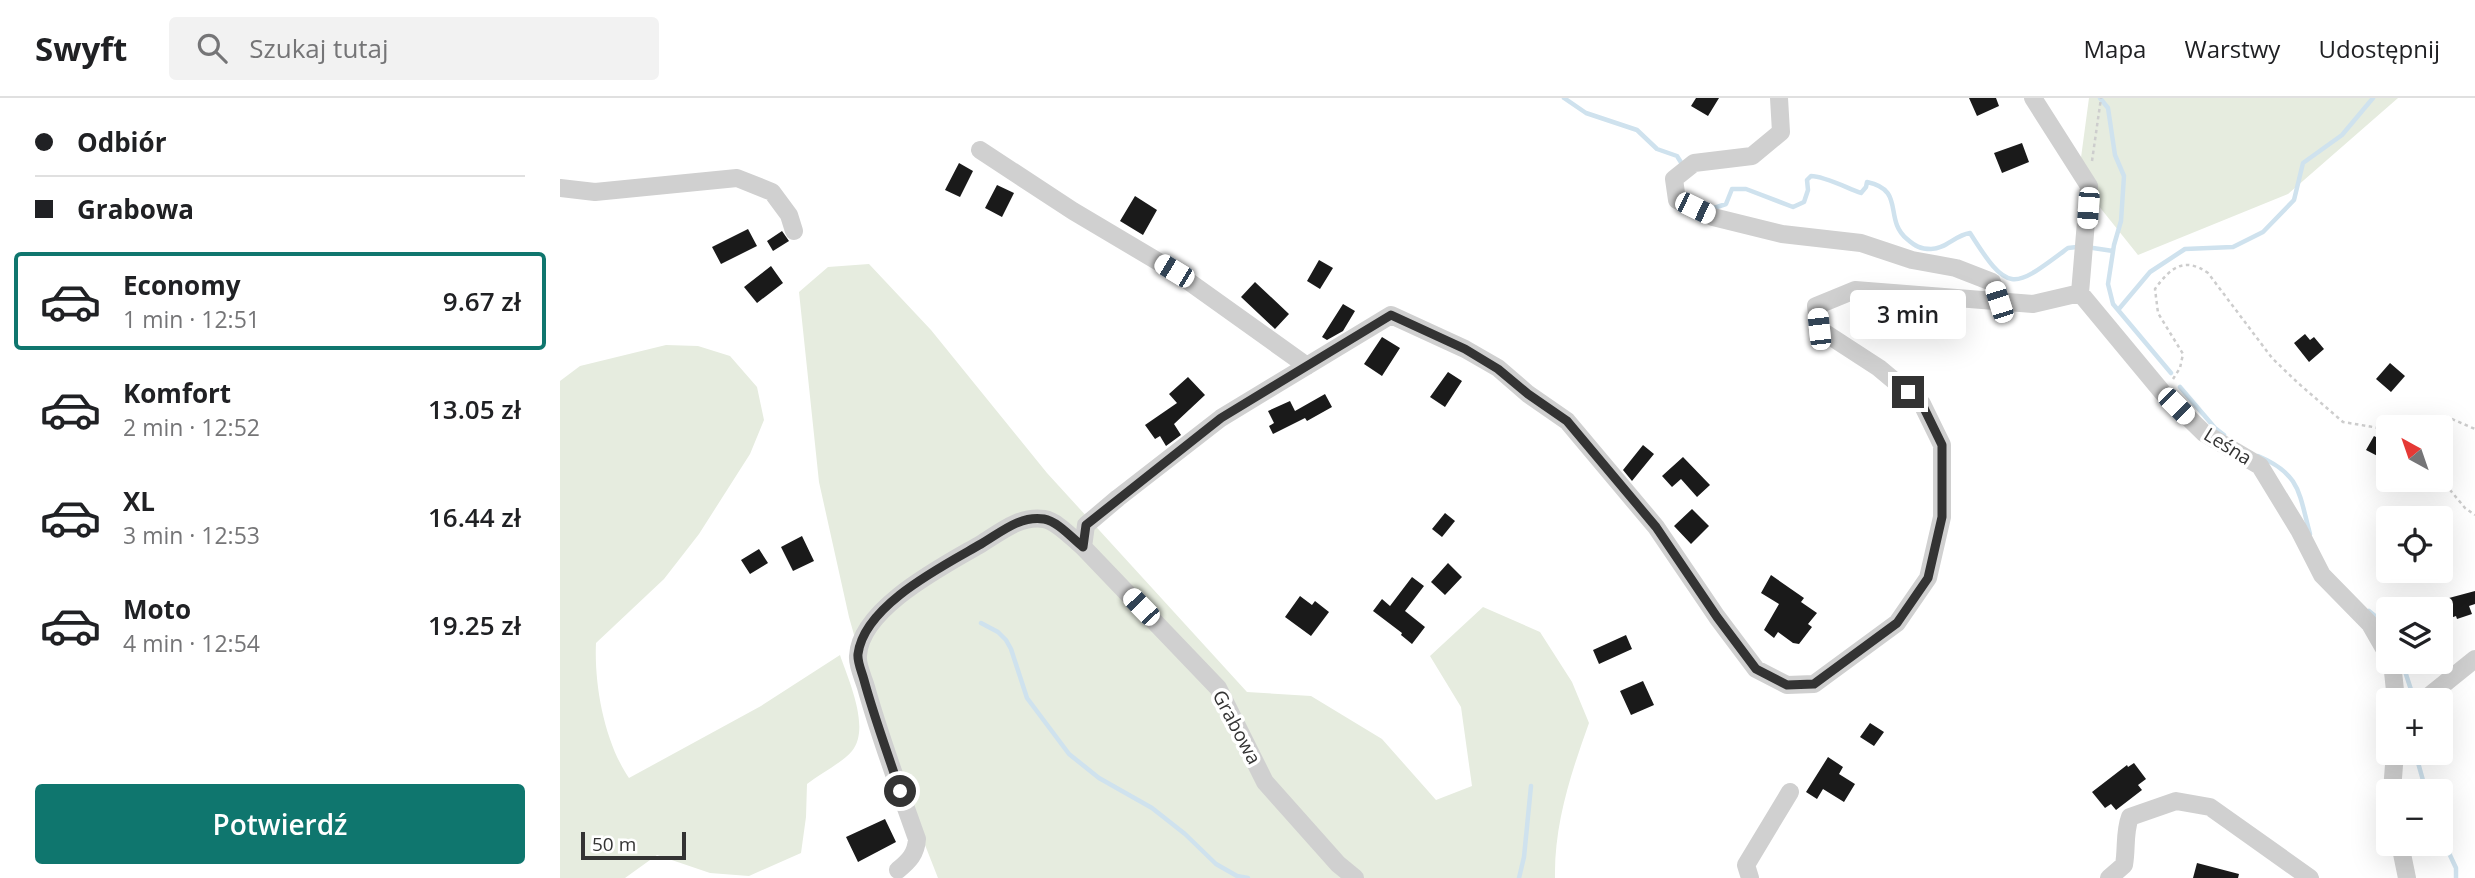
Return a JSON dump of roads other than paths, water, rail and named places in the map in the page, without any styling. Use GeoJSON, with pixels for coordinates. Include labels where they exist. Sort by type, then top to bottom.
{"type":"FeatureCollection","features":[{"type":"Feature","properties":{"kind":"street"},"geometry":{"type":"LineString","coordinates":[[1779,98],[1781,132],[1752,156],[1694,163],[1674,179],[1677,200],[1713,217],[1782,234],[1861,243],[1912,260],[1956,268],[1993,282],[1999,302]]}},
{"type":"Feature","properties":{"kind":"street"},"geometry":{"type":"LineString","coordinates":[[1083,547],[1086,525],[1221,418],[1391,315],[1465,349],[1498,369],[1567,421],[1656,527],[1756,669],[1787,685],[1814,684],[1897,623],[1928,578],[1942,517],[1942,445],[1922,404],[1879,368],[1819,329],[1816,306],[1855,290],[2033,304],[2073,294],[2089,186],[2033,98]]}},
{"type":"Feature","properties":{"kind":"street"},"geometry":{"type":"LineString","coordinates":[[981,150],[1073,211],[1174,271],[1307,366]]}},
{"type":"Feature","properties":{"kind":"street"},"geometry":{"type":"LineString","coordinates":[[560,188],[595,192],[737,178],[772,192],[789,215],[794,231]]}},
{"type":"Feature","properties":{"kind":"street","name":"Leśna"},"geometry":{"type":"LineString","coordinates":[[2073,294],[2203,433],[2260,466],[2299,530],[2322,575],[2370,624],[2376,634]]}},
{"type":"Feature","properties":{"kind":"street","name":"Grabowa"},"geometry":{"type":"LineString","coordinates":[[898,870],[910,860],[917,839],[872,710],[858,657],[861,642],[870,625],[915,583],[1008,527],[1026,520],[1042,519],[1051,521],[1083,547],[1218,688],[1265,782],[1338,864],[1355,878]]}},
{"type":"Feature","properties":{"kind":"street"},"geometry":{"type":"LineString","coordinates":[[2439,688],[2475,659]]}},
{"type":"Feature","properties":{"kind":"street"},"geometry":{"type":"LineString","coordinates":[[1750,878],[1746,865],[1790,792]]}},
{"type":"Feature","properties":{"kind":"street"},"geometry":{"type":"LineString","coordinates":[[2109,878],[2124,866],[2127,847],[2124,832],[2130,817],[2176,801],[2210,807],[2310,878]]}},
{"type":"Feature","properties":{"kind":"street"},"geometry":{"type":"LineString","coordinates":[[2402,856],[2407,878]]}},
{"type":"Feature","properties":{"kind":"waterway"},"geometry":{"type":"LineString","coordinates":[[1564,98],[1586,113],[1637,130],[1657,149],[1677,156],[1682,164]]}},
{"type":"Feature","properties":{"kind":"waterway"},"geometry":{"type":"LineString","coordinates":[[2100,98],[2108,108],[2115,155],[2124,176],[2121,221],[2108,284],[2113,304],[2171,373]]}},
{"type":"Feature","properties":{"kind":"waterway"},"geometry":{"type":"LineString","coordinates":[[2118,310],[2150,272],[2185,249],[2233,247],[2263,232],[2294,200],[2303,163],[2342,135],[2373,98]]}},
{"type":"Feature","properties":{"kind":"waterway"},"geometry":{"type":"LineString","coordinates":[[1708,206],[1714,208],[1726,204],[1732,189],[1746,189],[1793,207],[1804,202],[1808,190],[1807,180],[1811,176],[1861,193],[1867,182],[1886,191],[1900,231],[1913,244],[1931,249],[1970,233],[1994,267],[2004,276],[2013,279],[2023,278],[2068,248],[2077,247]]}},
{"type":"Feature","properties":{"kind":"waterway"},"geometry":{"type":"LineString","coordinates":[[2093,248],[2113,251]]}},
{"type":"Feature","properties":{"kind":"waterway"},"geometry":{"type":"LineString","coordinates":[[2180,387],[2224,435]]}},
{"type":"Feature","properties":{"kind":"waterway"},"geometry":{"type":"LineString","coordinates":[[2258,456],[2283,470],[2290,478],[2300,496],[2310,534]]}},
{"type":"Feature","properties":{"kind":"waterway"},"geometry":{"type":"LineString","coordinates":[[2369,611],[2376,617]]}},
{"type":"Feature","properties":{"kind":"waterway"},"geometry":{"type":"LineString","coordinates":[[981,623],[998,632],[1006,640],[1027,698],[1069,754],[1099,778],[1152,808],[1185,834],[1216,864],[1237,876],[1248,878]]}},
{"type":"Feature","properties":{"kind":"waterway"},"geometry":{"type":"LineString","coordinates":[[2406,674],[2410,688]]}},
{"type":"Feature","properties":{"kind":"waterway"},"geometry":{"type":"LineString","coordinates":[[2419,765],[2423,779]]}},
{"type":"Feature","properties":{"kind":"waterway"},"geometry":{"type":"LineString","coordinates":[[1519,878],[1524,857],[1531,786]]}},
{"type":"Feature","properties":{"kind":"waterway"},"geometry":{"type":"LineString","coordinates":[[2450,856],[2456,868],[2456,878]]}}]}
